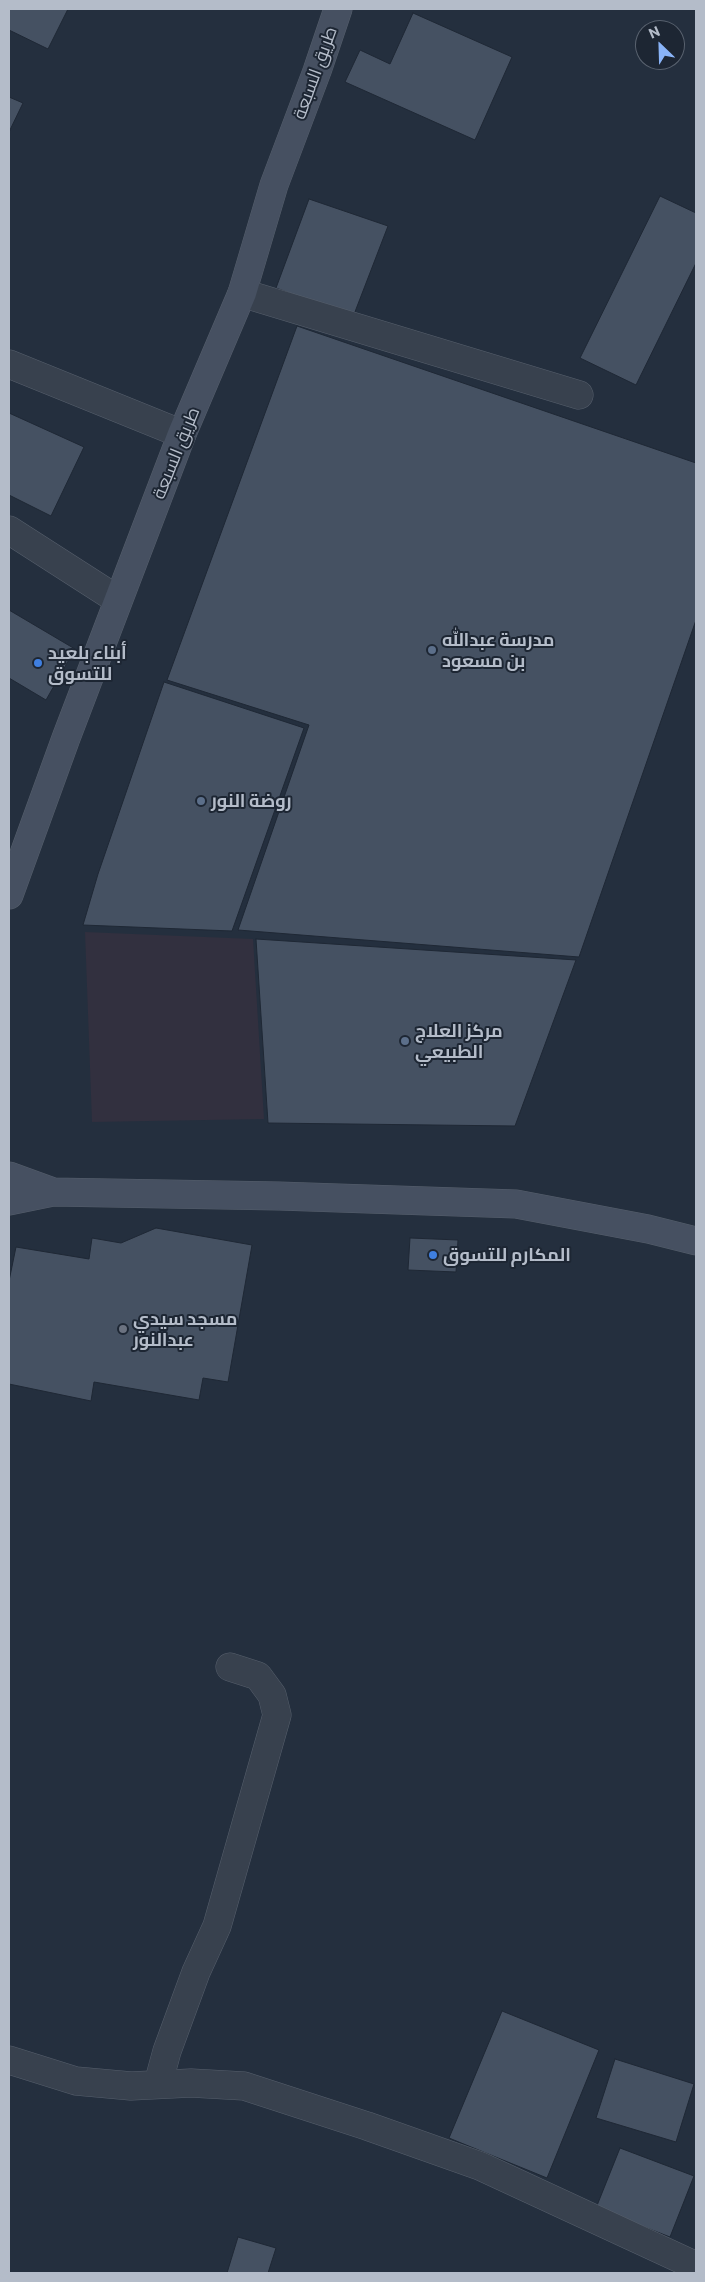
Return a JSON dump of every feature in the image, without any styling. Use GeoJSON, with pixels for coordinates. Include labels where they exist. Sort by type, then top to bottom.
{"type":"FeatureCollection","features":[{"type":"Feature","properties":{"kind":"street","name":"طريق السبعة"},"geometry":{"type":"LineString","coordinates":[[9,896],[118,600],[182,434],[242,293],[274,185],[318,71],[338,9]]}},
{"type":"Feature","properties":{"kind":"street"},"geometry":{"type":"LineString","coordinates":[[242,293],[580,395]]}},
{"type":"Feature","properties":{"kind":"street"},"geometry":{"type":"LineString","coordinates":[[9,364],[182,434]]}},
{"type":"Feature","properties":{"kind":"street"},"geometry":{"type":"LineString","coordinates":[[9,530],[118,600]]}},
{"type":"Feature","properties":{"kind":"street"},"geometry":{"type":"LineString","coordinates":[[9,1176],[53,1192]]}},
{"type":"Feature","properties":{"kind":"street"},"geometry":{"type":"LineString","coordinates":[[9,1201],[53,1192],[279,1196],[516,1204],[648,1229],[696,1241]]}},
{"type":"Feature","properties":{"kind":"street"},"geometry":{"type":"LineString","coordinates":[[158,2084],[167,2051],[196,1972],[217,1926],[277,1715],[272,1696],[258,1676],[230,1667]]}},
{"type":"Feature","properties":{"kind":"street"},"geometry":{"type":"LineString","coordinates":[[9,2060],[76,2080],[131,2086],[191,2083],[244,2086],[367,2126],[480,2166],[696,2266]]}},
{"type":"Feature","properties":{"kind":"shaded area"},"geometry":{"type":"Polygon","coordinates":[[[85,932],[253,939],[264,1119],[92,1122],[85,932]]]}},
{"type":"Feature","properties":{"kind":"building"},"geometry":{"type":"Polygon","coordinates":[[[9,9],[68,9],[48,49],[9,30],[9,9]]]}},
{"type":"Feature","properties":{"kind":"building"},"geometry":{"type":"Polygon","coordinates":[[[413,13],[512,57],[475,140],[345,82],[360,50],[390,64],[413,13]]]}},
{"type":"Feature","properties":{"kind":"building"},"geometry":{"type":"Polygon","coordinates":[[[9,97],[23,103],[9,132],[9,97]]]}},
{"type":"Feature","properties":{"kind":"building"},"geometry":{"type":"Polygon","coordinates":[[[660,196],[696,213],[696,263],[636,385],[580,358],[660,196]]]}},
{"type":"Feature","properties":{"kind":"building"},"geometry":{"type":"Polygon","coordinates":[[[309,199],[388,226],[353,317],[276,288],[309,199]]]}},
{"type":"Feature","properties":{"kind":"building","name":"مدرسة عبدالله بن مسعود"},"geometry":{"type":"Polygon","coordinates":[[[297,326],[696,463],[696,620],[579,957],[238,930],[309,725],[167,680],[297,326]]]}},
{"type":"Feature","properties":{"kind":"building"},"geometry":{"type":"Polygon","coordinates":[[[9,413],[84,447],[51,516],[9,495],[9,413]]]}},
{"type":"Feature","properties":{"kind":"building","name":"أبناء بلعيد للتسوق"},"geometry":{"type":"Polygon","coordinates":[[[9,610],[75,649],[46,700],[9,678],[9,610]]]}},
{"type":"Feature","properties":{"kind":"building","name":"روضة النور"},"geometry":{"type":"Polygon","coordinates":[[[164,682],[304,728],[232,931],[83,925],[98,874],[164,682]]]}},
{"type":"Feature","properties":{"kind":"building","name":"مركز العلاج الطبيعي"},"geometry":{"type":"Polygon","coordinates":[[[256,939],[576,960],[515,1126],[268,1123],[256,939]]]}},
{"type":"Feature","properties":{"kind":"building","name":"مسجد سيدي عبدالنور"},"geometry":{"type":"Polygon","coordinates":[[[156,1228],[252,1245],[228,1382],[203,1378],[199,1400],[94,1382],[91,1401],[9,1384],[9,1281],[16,1247],[89,1259],[92,1238],[121,1243],[156,1228]]]}},
{"type":"Feature","properties":{"kind":"building","name":"المكارم للتسوق"},"geometry":{"type":"Polygon","coordinates":[[[410,1238],[458,1240],[456,1272],[408,1270],[410,1238]]]}},
{"type":"Feature","properties":{"kind":"building"},"geometry":{"type":"Polygon","coordinates":[[[502,2011],[599,2050],[547,2178],[449,2138],[502,2011]]]}},
{"type":"Feature","properties":{"kind":"building"},"geometry":{"type":"Polygon","coordinates":[[[615,2059],[694,2084],[676,2142],[596,2118],[615,2059]]]}},
{"type":"Feature","properties":{"kind":"building"},"geometry":{"type":"Polygon","coordinates":[[[620,2148],[694,2176],[670,2237],[596,2208],[620,2148]]]}},
{"type":"Feature","properties":{"kind":"building"},"geometry":{"type":"Polygon","coordinates":[[[238,2237],[276,2248],[268,2273],[227,2273],[238,2237]]]}},
{"type":"Feature","properties":{"kind":"place","name":"مدرسة عبدالله بن مسعود"},"geometry":{"type":"Point","coordinates":[432,650]}},
{"type":"Feature","properties":{"kind":"place","name":"أبناء بلعيد للتسوق"},"geometry":{"type":"Point","coordinates":[38,663]}},
{"type":"Feature","properties":{"kind":"place","name":"روضة النور"},"geometry":{"type":"Point","coordinates":[201,801]}},
{"type":"Feature","properties":{"kind":"place","name":"مركز العلاج الطبيعي"},"geometry":{"type":"Point","coordinates":[405,1041]}},
{"type":"Feature","properties":{"kind":"place","name":"المكارم للتسوق"},"geometry":{"type":"Point","coordinates":[433,1255]}},
{"type":"Feature","properties":{"kind":"place","name":"مسجد سيدي عبدالنور"},"geometry":{"type":"Point","coordinates":[123,1329]}}]}
